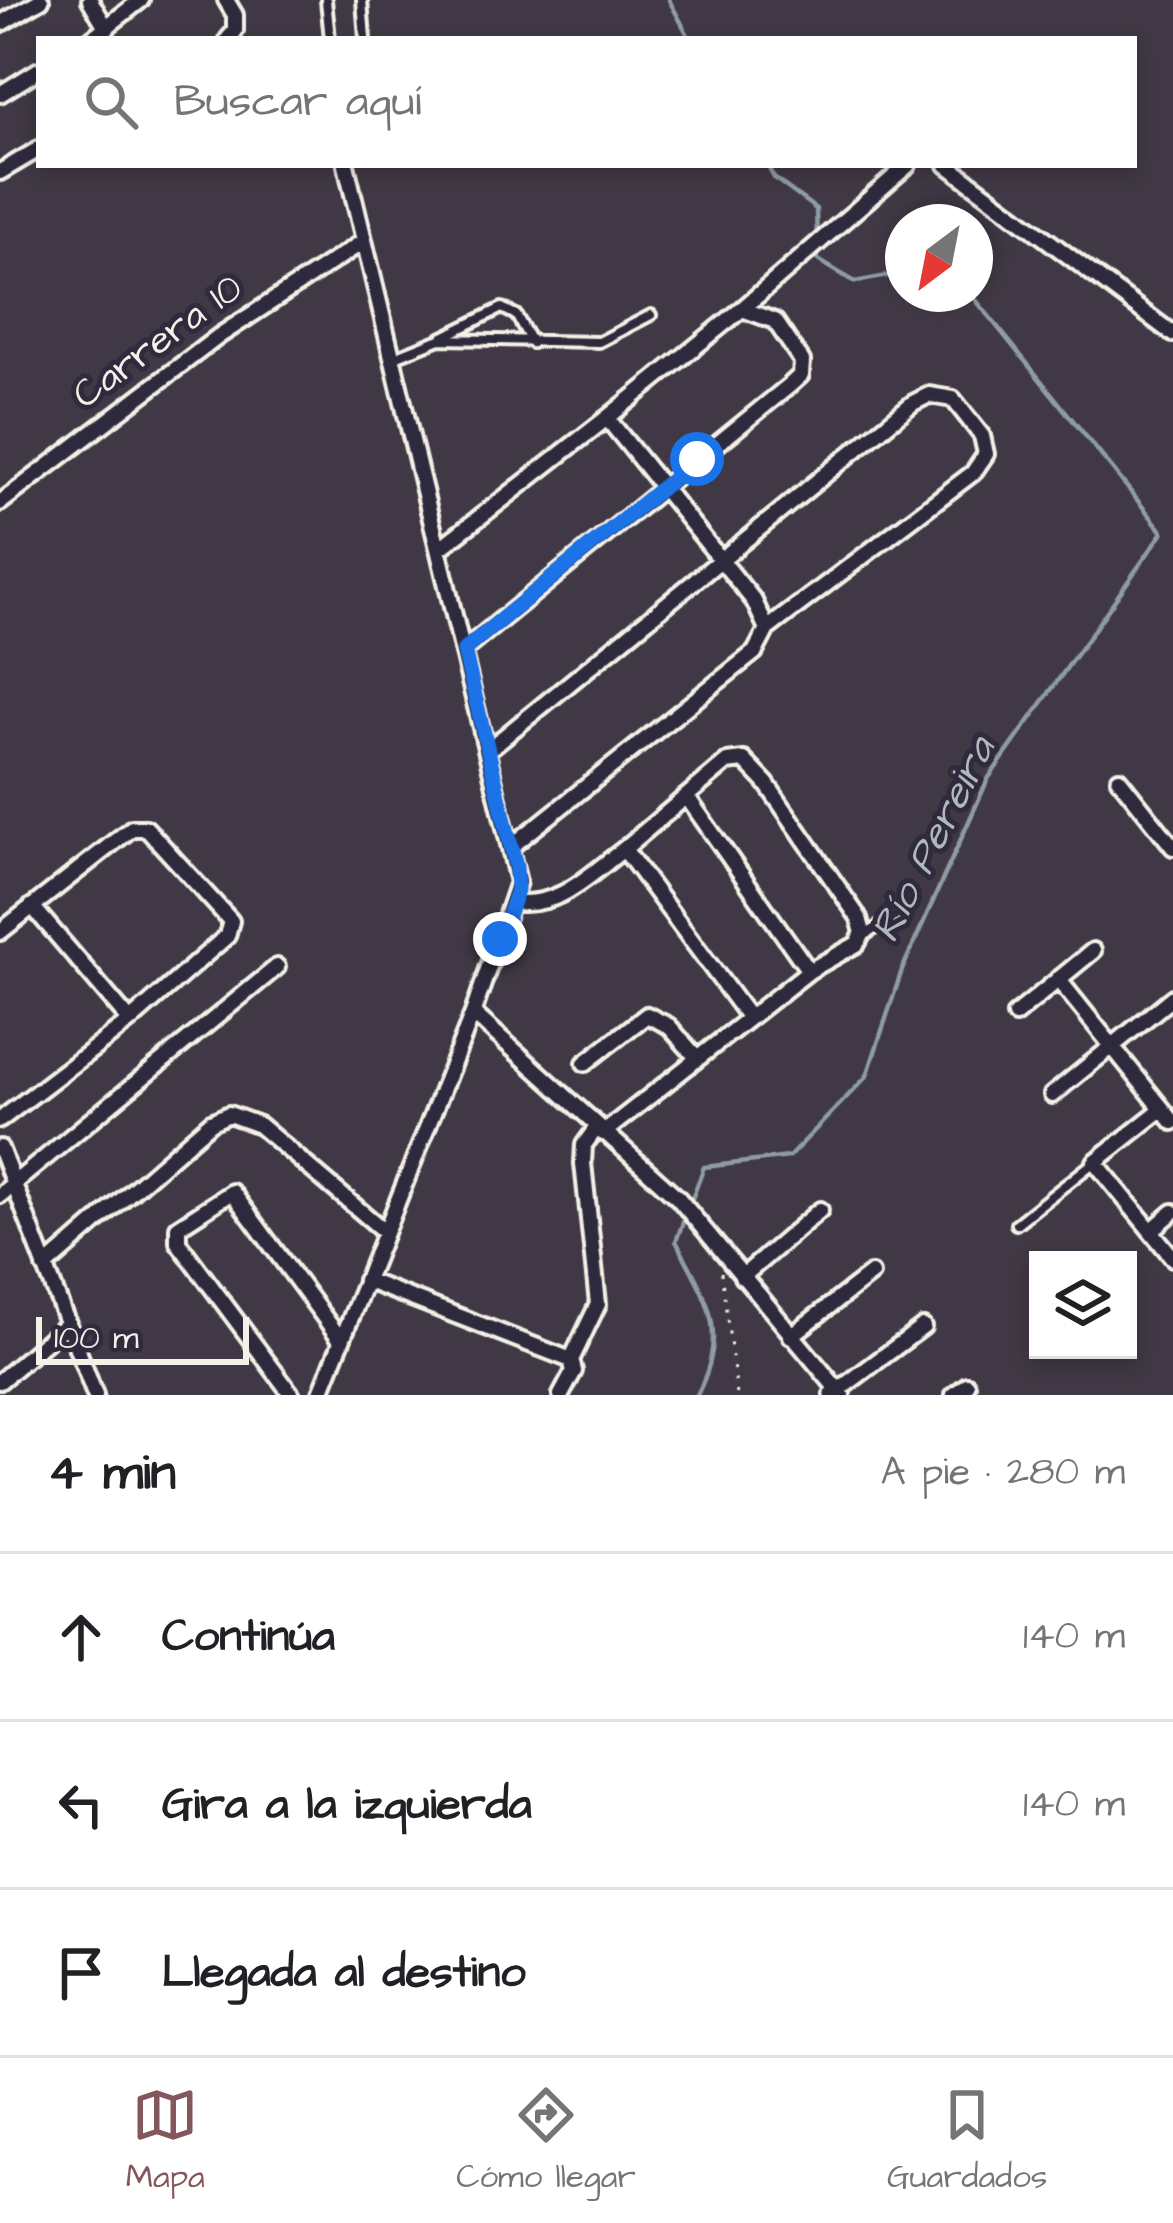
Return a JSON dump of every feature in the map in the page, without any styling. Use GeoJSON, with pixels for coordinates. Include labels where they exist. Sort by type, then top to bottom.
{"type":"FeatureCollection","features":[{"type":"Feature","properties":{"kind":"street"},"geometry":{"type":"LineString","coordinates":[[90,0],[107,29]]}},
{"type":"Feature","properties":{"kind":"street"},"geometry":{"type":"LineString","coordinates":[[96,36],[141,0]]}},
{"type":"Feature","properties":{"kind":"street"},"geometry":{"type":"LineString","coordinates":[[226,0],[235,15],[232,35]]}},
{"type":"Feature","properties":{"kind":"street"},"geometry":{"type":"LineString","coordinates":[[0,24],[30,3]]}},
{"type":"Feature","properties":{"kind":"street"},"geometry":{"type":"LineString","coordinates":[[0,94],[36,72]]}},
{"type":"Feature","properties":{"kind":"street"},"geometry":{"type":"LineString","coordinates":[[0,172],[36,151]]}},
{"type":"Feature","properties":{"kind":"street"},"geometry":{"type":"LineString","coordinates":[[320,1395],[473,1012],[518,882],[347,168]]}},
{"type":"Feature","properties":{"kind":"street"},"geometry":{"type":"LineString","coordinates":[[439,549],[742,309],[905,168]]}},
{"type":"Feature","properties":{"kind":"street"},"geometry":{"type":"LineString","coordinates":[[951,168],[1173,334]]}},
{"type":"Feature","properties":{"kind":"street","name":"Carrera 10"},"geometry":{"type":"LineString","coordinates":[[0,502],[219,336],[361,243]]}},
{"type":"Feature","properties":{"kind":"street"},"geometry":{"type":"LineString","coordinates":[[464,650],[800,374],[798,351],[775,321],[742,309]]}},
{"type":"Feature","properties":{"kind":"street"},"geometry":{"type":"LineString","coordinates":[[488,750],[929,395],[953,399],[982,436],[986,454],[973,473],[767,629],[755,652],[512,846]]}},
{"type":"Feature","properties":{"kind":"street"},"geometry":{"type":"LineString","coordinates":[[607,418],[754,601],[767,629]]}},
{"type":"Feature","properties":{"kind":"street"},"geometry":{"type":"LineString","coordinates":[[513,902],[552,901],[624,849],[731,760],[750,764],[859,918],[862,937],[809,971],[584,1145],[598,1304],[571,1360],[574,1371],[561,1395]]}},
{"type":"Feature","properties":{"kind":"street"},"geometry":{"type":"LineString","coordinates":[[1119,779],[1173,848]]}},
{"type":"Feature","properties":{"kind":"street"},"geometry":{"type":"LineString","coordinates":[[687,796],[809,971]]}},
{"type":"Feature","properties":{"kind":"street"},"geometry":{"type":"LineString","coordinates":[[0,932],[120,833],[146,828],[231,920],[227,936],[130,1021],[0,1120]]}},
{"type":"Feature","properties":{"kind":"street"},"geometry":{"type":"LineString","coordinates":[[624,849],[749,1018]]}},
{"type":"Feature","properties":{"kind":"street"},"geometry":{"type":"LineString","coordinates":[[32,905],[130,1021]]}},
{"type":"Feature","properties":{"kind":"street"},"geometry":{"type":"LineString","coordinates":[[1015,1015],[1093,951]]}},
{"type":"Feature","properties":{"kind":"street"},"geometry":{"type":"LineString","coordinates":[[6,1190],[277,967]]}},
{"type":"Feature","properties":{"kind":"street"},"geometry":{"type":"LineString","coordinates":[[1058,979],[1173,1122]]}},
{"type":"Feature","properties":{"kind":"street"},"geometry":{"type":"LineString","coordinates":[[1052,1095],[1173,997]]}},
{"type":"Feature","properties":{"kind":"street"},"geometry":{"type":"LineString","coordinates":[[473,1012],[678,1198],[837,1394],[922,1328]]}},
{"type":"Feature","properties":{"kind":"street"},"geometry":{"type":"LineString","coordinates":[[585,1063],[647,1015],[669,1026],[697,1058]]}},
{"type":"Feature","properties":{"kind":"street"},"geometry":{"type":"LineString","coordinates":[[1162,1109],[1095,1162],[1173,1258]]}},
{"type":"Feature","properties":{"kind":"street"},"geometry":{"type":"LineString","coordinates":[[44,1267],[211,1122],[229,1114],[259,1125],[384,1231]]}},
{"type":"Feature","properties":{"kind":"street"},"geometry":{"type":"LineString","coordinates":[[0,1148],[6,1190],[44,1267],[95,1395]]}},
{"type":"Feature","properties":{"kind":"street"},"geometry":{"type":"LineString","coordinates":[[292,1395],[178,1241],[178,1227],[232,1192],[341,1340]]}},
{"type":"Feature","properties":{"kind":"street"},"geometry":{"type":"LineString","coordinates":[[742,1277],[820,1210]]}},
{"type":"Feature","properties":{"kind":"street"},"geometry":{"type":"LineString","coordinates":[[1151,1231],[1173,1212]]}},
{"type":"Feature","properties":{"kind":"street"},"geometry":{"type":"LineString","coordinates":[[791,1336],[871,1274]]}},
{"type":"Feature","properties":{"kind":"street"},"geometry":{"type":"LineString","coordinates":[[365,1280],[571,1360]]}},
{"type":"Feature","properties":{"kind":"street"},"geometry":{"type":"LineString","coordinates":[[0,1381],[68,1323]]}},
{"type":"Feature","properties":{"kind":"lane"},"geometry":{"type":"LineString","coordinates":[[326,0],[330,36]]}},
{"type":"Feature","properties":{"kind":"lane"},"geometry":{"type":"LineString","coordinates":[[362,0],[365,36]]}},
{"type":"Feature","properties":{"kind":"lane"},"geometry":{"type":"LineString","coordinates":[[395,357],[502,308],[516,315],[532,343]]}},
{"type":"Feature","properties":{"kind":"lane"},"geometry":{"type":"LineString","coordinates":[[440,339],[599,342],[651,315]]}},
{"type":"Feature","properties":{"kind":"lane"},"geometry":{"type":"LineString","coordinates":[[862,937],[900,913]]}},
{"type":"Feature","properties":{"kind":"lane"},"geometry":{"type":"LineString","coordinates":[[1016,1224],[1095,1162]]}},
{"type":"Feature","properties":{"kind":"path"},"geometry":{"type":"LineString","coordinates":[[718,1246],[736,1395]]}},
{"type":"Feature","properties":{"kind":"waterway","name":"Río Pereira"},"geometry":{"type":"LineString","coordinates":[[669,0],[688,36]]}},
{"type":"Feature","properties":{"kind":"waterway","name":"Río Pereira"},"geometry":{"type":"LineString","coordinates":[[769,168],[774,178],[816,209],[817,239]]}},
{"type":"Feature","properties":{"kind":"waterway","name":"Río Pereira"},"geometry":{"type":"LineString","coordinates":[[818,250],[818,260],[855,282],[885,276]]}},
{"type":"Feature","properties":{"kind":"waterway","name":"Río Pereira"},"geometry":{"type":"LineString","coordinates":[[697,1395],[707,1372],[713,1333],[705,1299],[676,1241],[704,1167],[789,1157],[867,1076],[902,970],[988,779],[1163,532],[986,312]]}},
{"type":"Feature","properties":{"kind":"route"},"geometry":{"type":"LineString","coordinates":[[500,939],[518,882],[464,650],[697,459]]}}]}
